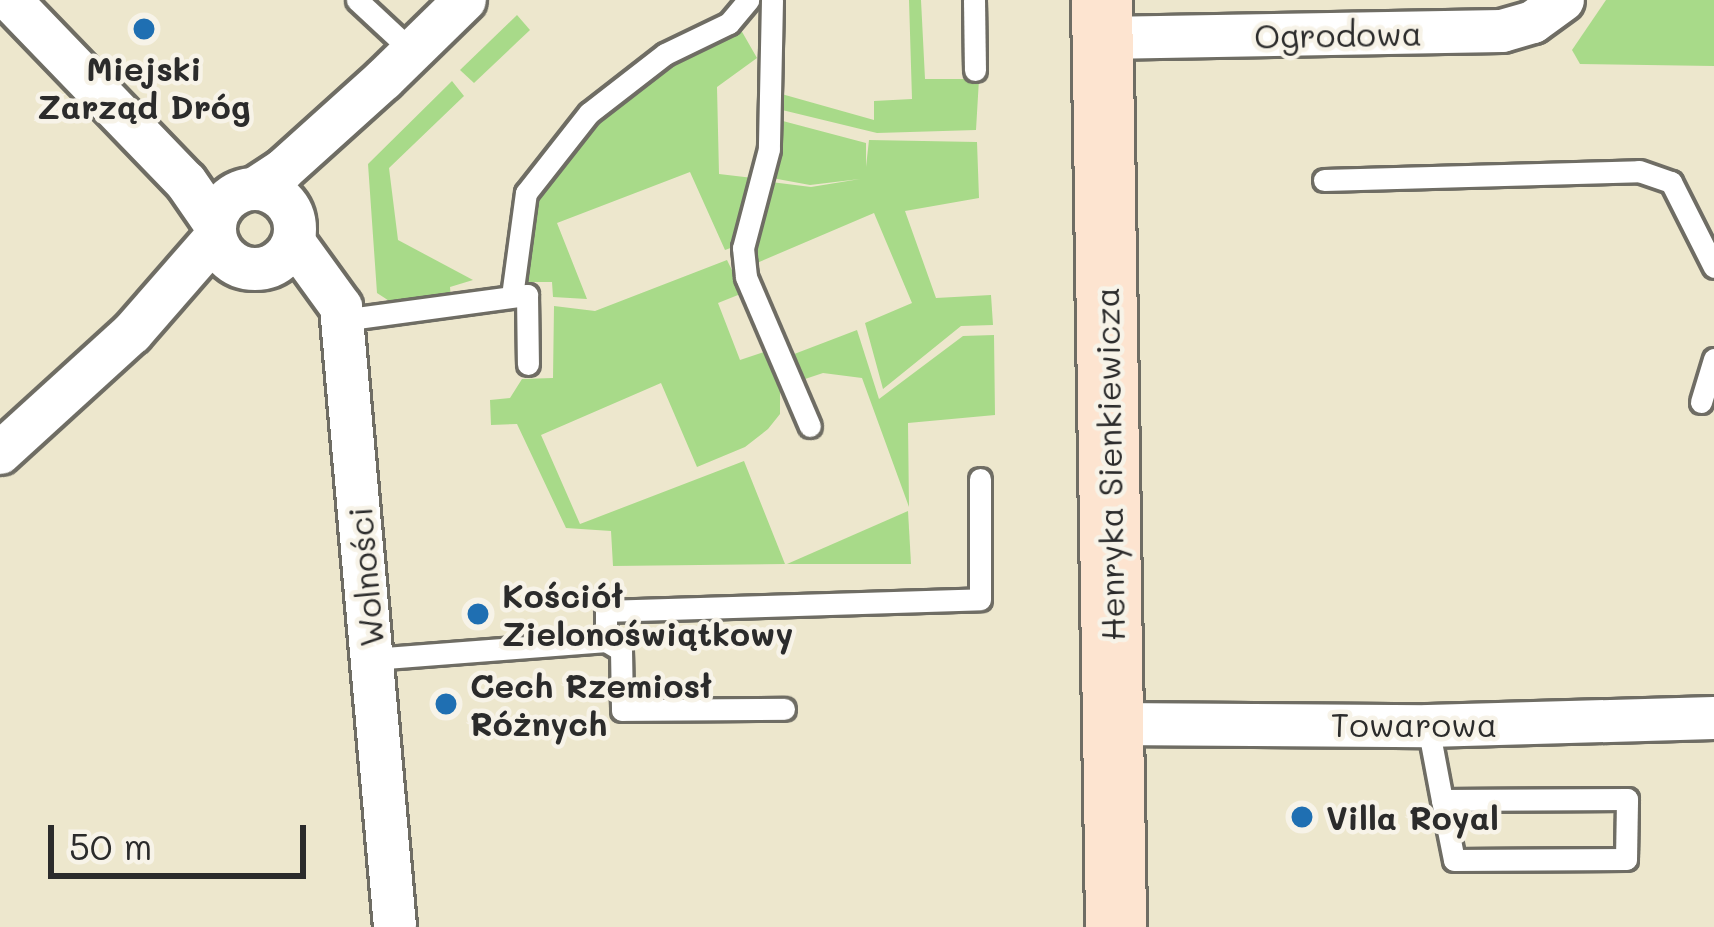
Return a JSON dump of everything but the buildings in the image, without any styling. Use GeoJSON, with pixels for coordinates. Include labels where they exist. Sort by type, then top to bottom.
{"type":"FeatureCollection","features":[{"type":"Feature","properties":{"kind":"main road","name":"Henryka Sienkiewicza"},"geometry":{"type":"LineString","coordinates":[[1102,19],[1116,927]]}},
{"type":"Feature","properties":{"kind":"street","name":"Wolności"},"geometry":{"type":"LineString","coordinates":[[10,0],[233,222],[278,196],[336,296],[343,320],[395,927]]}},
{"type":"Feature","properties":{"kind":"street"},"geometry":{"type":"LineString","coordinates":[[0,453],[132,333],[208,279],[233,222],[464,0]]}},
{"type":"Feature","properties":{"kind":"street","name":"Ogrodowa"},"geometry":{"type":"LineString","coordinates":[[1102,19],[1502,31],[1533,22],[1564,0]]}},
{"type":"Feature","properties":{"kind":"street"},"geometry":{"type":"LineString","coordinates":[[233,222],[267,268],[399,66]]}},
{"type":"Feature","properties":{"kind":"street","name":"Towarowa"},"geometry":{"type":"LineString","coordinates":[[1114,724],[1428,726],[1714,718]]}},
{"type":"Feature","properties":{"kind":"lane"},"geometry":{"type":"LineString","coordinates":[[357,0],[399,66]]}},
{"type":"Feature","properties":{"kind":"lane"},"geometry":{"type":"LineString","coordinates":[[512,296],[526,193],[589,113],[665,54],[729,23],[748,0]]}},
{"type":"Feature","properties":{"kind":"lane"},"geometry":{"type":"LineString","coordinates":[[772,0],[769,149],[744,263],[810,426]]}},
{"type":"Feature","properties":{"kind":"lane"},"geometry":{"type":"LineString","coordinates":[[974,0],[975,70]]}},
{"type":"Feature","properties":{"kind":"lane"},"geometry":{"type":"LineString","coordinates":[[1324,180],[1639,171],[1671,182],[1714,267]]}},
{"type":"Feature","properties":{"kind":"lane"},"geometry":{"type":"LineString","coordinates":[[343,320],[527,295],[528,364]]}},
{"type":"Feature","properties":{"kind":"lane"},"geometry":{"type":"LineString","coordinates":[[1701,401],[1714,359]]}},
{"type":"Feature","properties":{"kind":"lane"},"geometry":{"type":"LineString","coordinates":[[606,641],[606,611],[980,599],[980,479]]}},
{"type":"Feature","properties":{"kind":"lane"},"geometry":{"type":"LineString","coordinates":[[372,659],[606,641],[621,650],[622,710],[784,710]]}},
{"type":"Feature","properties":{"kind":"lane"},"geometry":{"type":"LineString","coordinates":[[1428,726],[1442,800],[1454,860],[1626,859],[1627,799],[1442,800]]}},
{"type":"Feature","properties":{"kind":"green space"},"geometry":{"type":"Polygon","coordinates":[[[909,0],[921,0],[925,79],[979,79],[976,130],[877,133],[778,109],[778,93],[874,120],[874,101],[912,99],[909,0]]]}},
{"type":"Feature","properties":{"kind":"green space"},"geometry":{"type":"Polygon","coordinates":[[[1606,0],[1714,0],[1714,66],[1580,64],[1572,50],[1606,0]]]}},
{"type":"Feature","properties":{"kind":"green space"},"geometry":{"type":"Polygon","coordinates":[[[517,15],[530,30],[474,83],[460,70],[517,15]]]}},
{"type":"Feature","properties":{"kind":"green space"},"geometry":{"type":"Polygon","coordinates":[[[741,30],[757,58],[717,87],[719,174],[753,178],[736,246],[725,250],[690,172],[557,223],[587,299],[553,297],[552,282],[517,282],[534,204],[548,168],[603,109],[664,63],[741,30]]]}},
{"type":"Feature","properties":{"kind":"green space"},"geometry":{"type":"Polygon","coordinates":[[[452,81],[464,96],[389,168],[398,240],[473,280],[450,287],[451,299],[397,306],[377,293],[368,164],[452,81]]]}},
{"type":"Feature","properties":{"kind":"green space"},"geometry":{"type":"Polygon","coordinates":[[[779,120],[866,143],[866,167],[869,140],[977,142],[979,198],[905,211],[936,298],[991,295],[993,325],[961,326],[883,389],[865,323],[912,303],[874,213],[752,265],[751,250],[771,182],[811,187],[860,179],[810,185],[772,178],[779,120]]]}},
{"type":"Feature","properties":{"kind":"green space"},"geometry":{"type":"Polygon","coordinates":[[[727,260],[743,293],[718,303],[740,360],[767,351],[780,383],[780,414],[768,429],[745,447],[697,467],[661,383],[541,435],[580,524],[744,461],[785,564],[613,566],[611,531],[566,528],[517,424],[491,425],[490,400],[510,398],[522,379],[553,378],[554,306],[595,311],[727,260]]]}},
{"type":"Feature","properties":{"kind":"green space"},"geometry":{"type":"Polygon","coordinates":[[[857,330],[879,399],[963,336],[994,335],[995,415],[908,423],[909,507],[862,378],[823,373],[799,381],[789,356],[857,330]]]}},
{"type":"Feature","properties":{"kind":"green space"},"geometry":{"type":"Polygon","coordinates":[[[908,511],[911,564],[787,564],[908,511]]]}},
{"type":"Feature","properties":{"kind":"place","name":"Miejski Zarząd Dróg"},"geometry":{"type":"Point","coordinates":[144,29]}},
{"type":"Feature","properties":{"kind":"place","name":"Kościół Zielonoświątkowy"},"geometry":{"type":"Point","coordinates":[478,614]}},
{"type":"Feature","properties":{"kind":"place","name":"Cech Rzemiosł Różnych"},"geometry":{"type":"Point","coordinates":[446,704]}},
{"type":"Feature","properties":{"kind":"place","name":"Villa Royal"},"geometry":{"type":"Point","coordinates":[1302,817]}}]}
